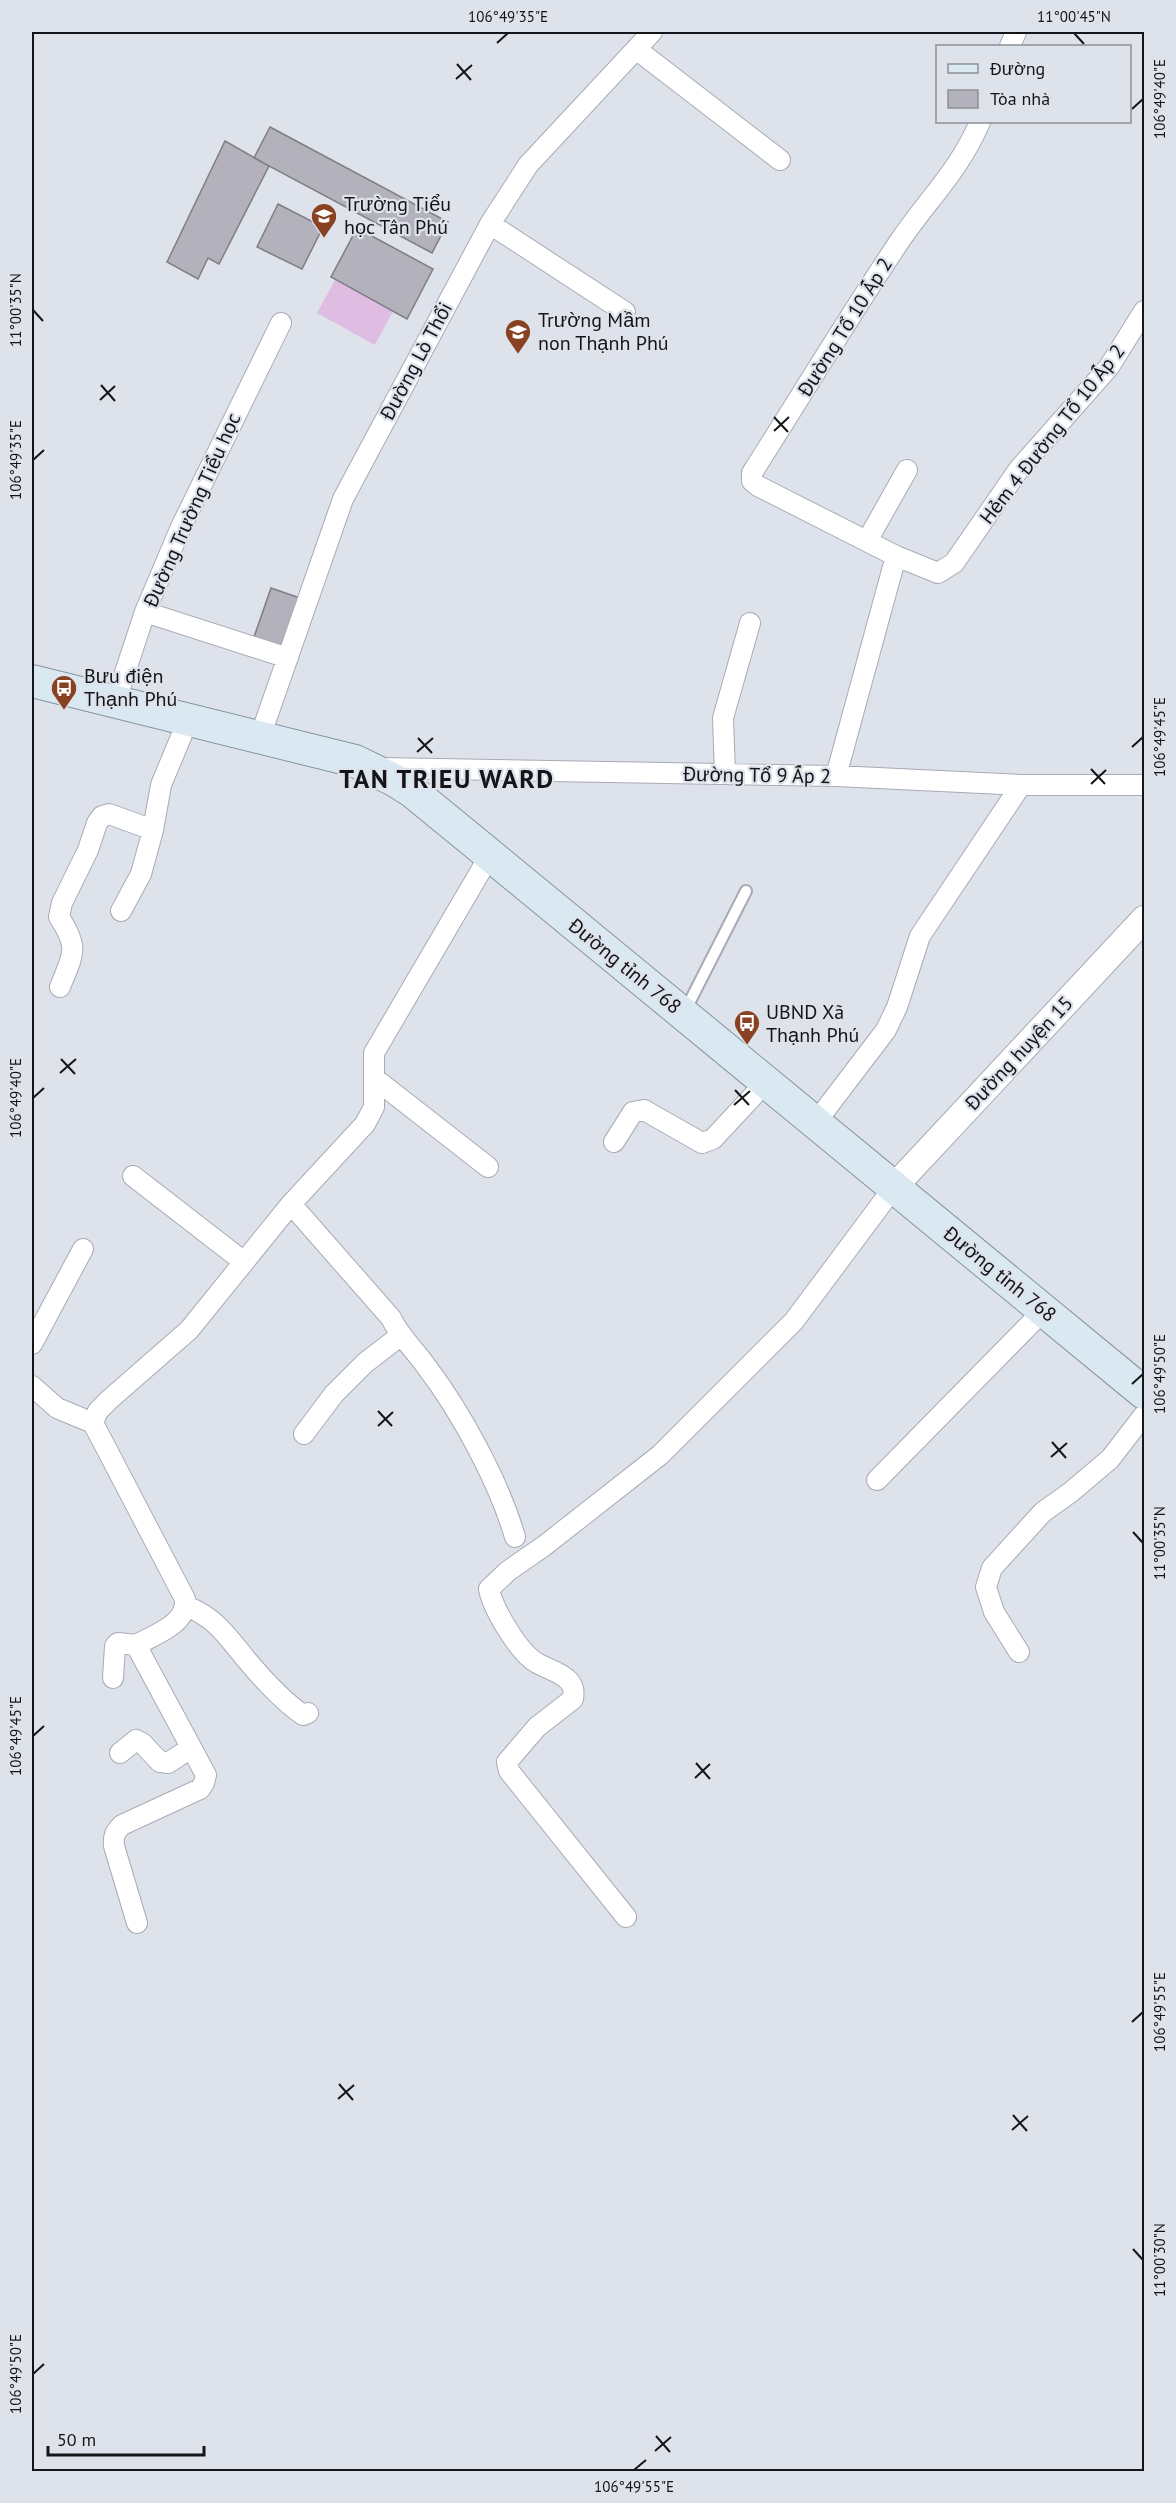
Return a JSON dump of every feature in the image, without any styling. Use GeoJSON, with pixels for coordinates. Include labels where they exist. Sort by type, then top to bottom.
{"type":"FeatureCollection","features":[{"type":"Feature","properties":{"kind":"main road","name":"Đường tỉnh 768"},"geometry":{"type":"LineString","coordinates":[[32,681],[342,756],[370,768],[413,792],[1144,1393]]}},
{"type":"Feature","properties":{"kind":"street","name":"Đường Lò Thổi"},"geometry":{"type":"LineString","coordinates":[[260,737],[343,499],[490,224],[528,165],[652,32]]}},
{"type":"Feature","properties":{"kind":"street"},"geometry":{"type":"LineString","coordinates":[[636,49],[780,160]]}},
{"type":"Feature","properties":{"kind":"street","name":"Đường Tổ 10 Ấp 2"},"geometry":{"type":"LineString","coordinates":[[896,556],[758,486],[752,481],[752,473],[901,240],[962,159],[980,123]]}},
{"type":"Feature","properties":{"kind":"street"},"geometry":{"type":"LineString","coordinates":[[490,224],[625,312]]}},
{"type":"Feature","properties":{"kind":"street","name":"Hẻm 4 Đường Tổ 10 Ấp 2"},"geometry":{"type":"LineString","coordinates":[[896,556],[938,573],[954,563],[1020,469],[1109,367],[1144,311]]}},
{"type":"Feature","properties":{"kind":"street","name":"Đường Trường Tiểu học"},"geometry":{"type":"LineString","coordinates":[[115,702],[145,612],[181,527],[281,323]]}},
{"type":"Feature","properties":{"kind":"street"},"geometry":{"type":"LineString","coordinates":[[867,542],[907,470]]}},
{"type":"Feature","properties":{"kind":"street"},"geometry":{"type":"LineString","coordinates":[[836,776],[896,556]]}},
{"type":"Feature","properties":{"kind":"street"},"geometry":{"type":"LineString","coordinates":[[145,612],[288,658]]}},
{"type":"Feature","properties":{"kind":"street"},"geometry":{"type":"LineString","coordinates":[[725,773],[723,718],[750,622]]}},
{"type":"Feature","properties":{"kind":"street"},"geometry":{"type":"LineString","coordinates":[[121,911],[141,874],[153,830],[161,785],[188,720]]}},
{"type":"Feature","properties":{"kind":"street","name":"Đường Tổ 9 Ấp 2"},"geometry":{"type":"LineString","coordinates":[[370,768],[725,773],[1021,785],[1144,786]]}},
{"type":"Feature","properties":{"kind":"street"},"geometry":{"type":"LineString","coordinates":[[816,1122],[886,1030],[920,936],[1021,785]]}},
{"type":"Feature","properties":{"kind":"street"},"geometry":{"type":"LineString","coordinates":[[60,987],[73,953],[72,937],[59,917],[62,903],[88,850],[97,823],[102,816],[109,814],[153,830]]}},
{"type":"Feature","properties":{"kind":"street"},"geometry":{"type":"LineString","coordinates":[[93,1423],[98,1411],[110,1399],[189,1330],[291,1204],[365,1124],[374,1107],[374,1053],[490,855]]}},
{"type":"Feature","properties":{"kind":"street","name":"Đường huyện 15"},"geometry":{"type":"LineString","coordinates":[[894,1188],[1144,919]]}},
{"type":"Feature","properties":{"kind":"street"},"geometry":{"type":"LineString","coordinates":[[374,1078],[488,1167]]}},
{"type":"Feature","properties":{"kind":"street"},"geometry":{"type":"LineString","coordinates":[[614,1142],[633,1112],[644,1110],[702,1143],[713,1139],[766,1082]]}},
{"type":"Feature","properties":{"kind":"street"},"geometry":{"type":"LineString","coordinates":[[133,1176],[244,1262]]}},
{"type":"Feature","properties":{"kind":"street"},"geometry":{"type":"LineString","coordinates":[[626,1917],[509,1771],[507,1762],[513,1754],[537,1727],[573,1699],[574,1690],[569,1682],[558,1673],[534,1662],[521,1647],[491,1599],[489,1589],[508,1571],[544,1546],[660,1455],[794,1321],[894,1188]]}},
{"type":"Feature","properties":{"kind":"street"},"geometry":{"type":"LineString","coordinates":[[291,1204],[391,1318],[400,1336],[426,1366],[483,1460],[515,1537]]}},
{"type":"Feature","properties":{"kind":"street"},"geometry":{"type":"LineString","coordinates":[[32,1344],[83,1249]]}},
{"type":"Feature","properties":{"kind":"street"},"geometry":{"type":"LineString","coordinates":[[877,1480],[1044,1310]]}},
{"type":"Feature","properties":{"kind":"street"},"geometry":{"type":"LineString","coordinates":[[304,1434],[334,1394],[365,1363],[400,1336]]}},
{"type":"Feature","properties":{"kind":"street"},"geometry":{"type":"LineString","coordinates":[[32,1386],[57,1408],[93,1423],[185,1599],[186,1606],[181,1616],[172,1624],[136,1645],[118,1643],[115,1646],[113,1678]]}},
{"type":"Feature","properties":{"kind":"street"},"geometry":{"type":"LineString","coordinates":[[1019,1652],[994,1612],[986,1587],[992,1568],[1043,1512],[1110,1459],[1144,1415]]}},
{"type":"Feature","properties":{"kind":"street"},"geometry":{"type":"LineString","coordinates":[[186,1606],[204,1613],[230,1638],[246,1660],[290,1706],[303,1715],[308,1713]]}},
{"type":"Feature","properties":{"kind":"street"},"geometry":{"type":"LineString","coordinates":[[136,1645],[206,1774],[200,1789],[122,1825],[116,1831],[113,1838],[137,1923]]}},
{"type":"Feature","properties":{"kind":"street"},"geometry":{"type":"LineString","coordinates":[[120,1753],[136,1740],[142,1743],[160,1762],[168,1763],[191,1748]]}},
{"type":"Feature","properties":{"kind":"lane"},"geometry":{"type":"LineString","coordinates":[[684,1014],[746,891]]}},
{"type":"Feature","properties":{"kind":"shaded area"},"geometry":{"type":"Polygon","coordinates":[[[335,280],[393,311],[375,345],[317,313],[335,280]]]}},
{"type":"Feature","properties":{"kind":"building"},"geometry":{"type":"Polygon","coordinates":[[[270,127],[448,222],[432,253],[254,158],[270,127]]]}},
{"type":"Feature","properties":{"kind":"building"},"geometry":{"type":"Polygon","coordinates":[[[225,141],[269,166],[219,264],[208,258],[198,279],[167,262],[225,141]]]}},
{"type":"Feature","properties":{"kind":"building"},"geometry":{"type":"Polygon","coordinates":[[[278,204],[323,227],[302,269],[257,247],[278,204]]]}},
{"type":"Feature","properties":{"kind":"building"},"geometry":{"type":"Polygon","coordinates":[[[357,228],[433,269],[407,319],[331,277],[357,228]]]}},
{"type":"Feature","properties":{"kind":"building"},"geometry":{"type":"Polygon","coordinates":[[[271,588],[300,598],[283,650],[253,640],[271,588]]]}},
{"type":"Feature","properties":{"kind":"place","name":"Trường Tiểu học Tân Phú"},"geometry":{"type":"Point","coordinates":[324,239]}},
{"type":"Feature","properties":{"kind":"place","name":"Trường Mầm non Thạnh Phú"},"geometry":{"type":"Point","coordinates":[518,355]}},
{"type":"Feature","properties":{"kind":"place","name":"Bưu điện Thạnh Phú"},"geometry":{"type":"Point","coordinates":[64,711]}},
{"type":"Feature","properties":{"kind":"place","name":"UBND Xã Thạnh Phú"},"geometry":{"type":"Point","coordinates":[747,1046]}},
{"type":"Feature","properties":{"kind":"district","name":"TAN TRIEU WARD"},"geometry":{"type":"Point","coordinates":[447,779]}}]}
